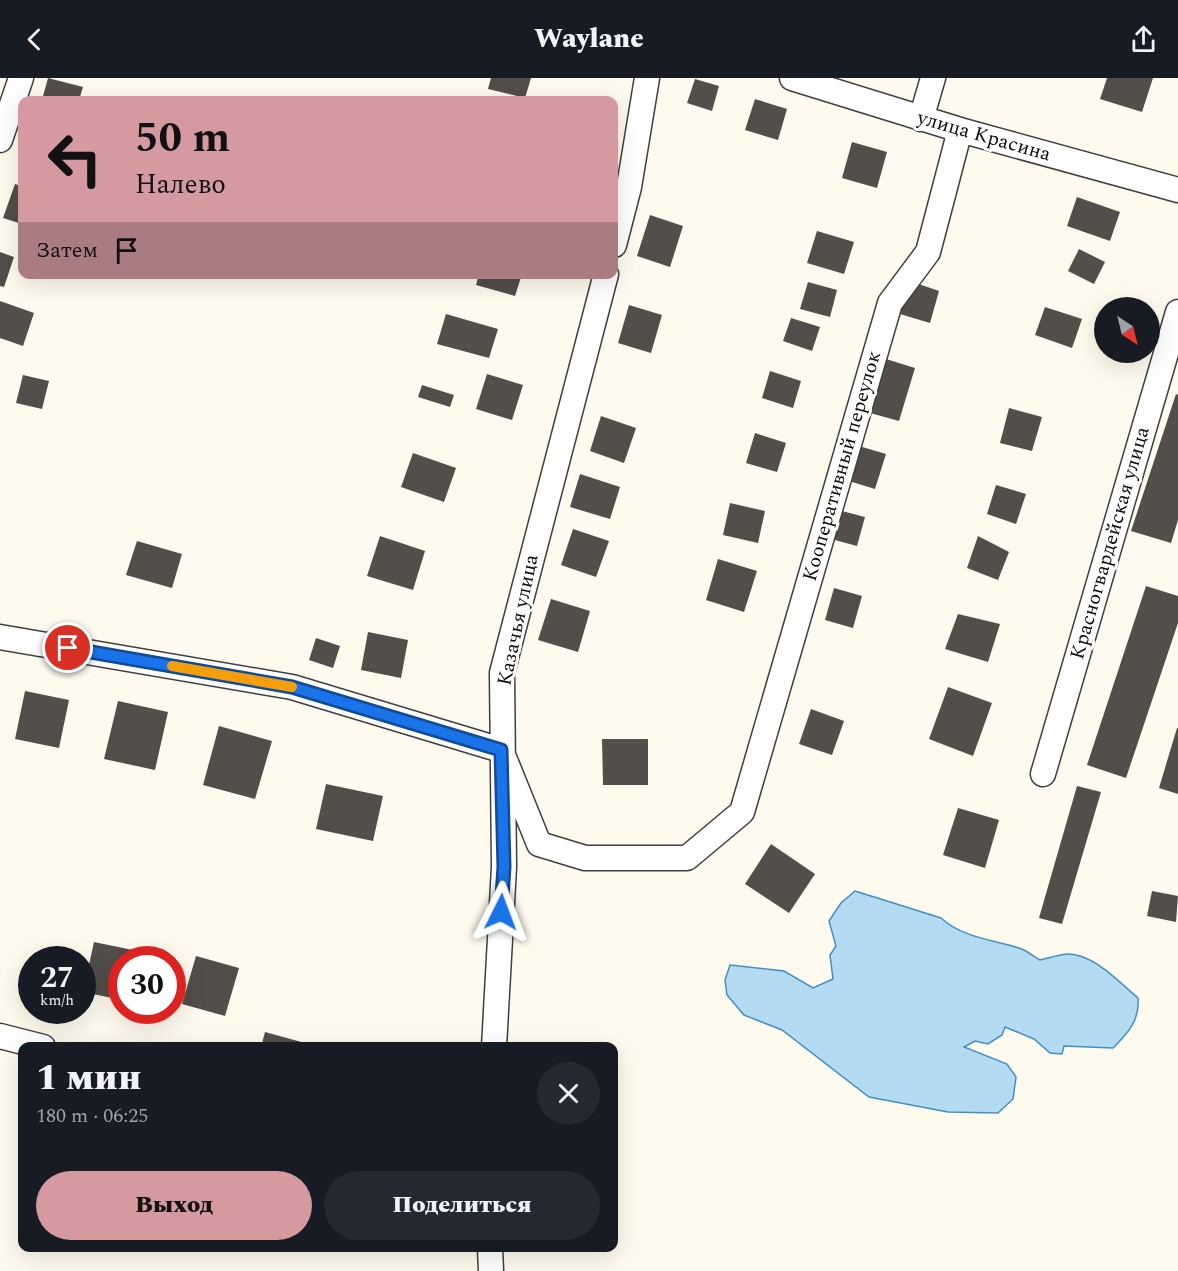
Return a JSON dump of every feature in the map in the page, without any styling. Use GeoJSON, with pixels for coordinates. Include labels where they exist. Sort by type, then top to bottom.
{"type":"FeatureCollection","features":[{"type":"Feature","properties":{"kind":"street"},"geometry":{"type":"LineString","coordinates":[[0,140],[21,78]]}},
{"type":"Feature","properties":{"kind":"street"},"geometry":{"type":"LineString","coordinates":[[618,230],[629,187],[648,78]]}},
{"type":"Feature","properties":{"kind":"street","name":"улица Красина"},"geometry":{"type":"LineString","coordinates":[[792,78],[921,119],[1178,190]]}},
{"type":"Feature","properties":{"kind":"street"},"geometry":{"type":"LineString","coordinates":[[921,119],[933,78]]}},
{"type":"Feature","properties":{"kind":"street","name":"Кооперативный переулок"},"geometry":{"type":"LineString","coordinates":[[501,750],[539,844],[585,858],[687,858],[742,813],[890,303],[928,252],[960,130]]}},
{"type":"Feature","properties":{"kind":"street","name":"Казачья улица"},"geometry":{"type":"LineString","coordinates":[[494,1042],[504,867],[502,673],[605,279]]}},
{"type":"Feature","properties":{"kind":"street","name":"Красногвардейская улица"},"geometry":{"type":"LineString","coordinates":[[1043,774],[1178,312]]}},
{"type":"Feature","properties":{"kind":"street"},"geometry":{"type":"LineString","coordinates":[[0,637],[292,687],[501,750]]}},
{"type":"Feature","properties":{"kind":"street"},"geometry":{"type":"LineString","coordinates":[[0,1036],[23,1042]]}},
{"type":"Feature","properties":{"kind":"street"},"geometry":{"type":"LineString","coordinates":[[490,1252],[491,1271]]}},
{"type":"Feature","properties":{"kind":"water"},"geometry":{"type":"Polygon","coordinates":[[[855,891],[941,918],[958,930],[1022,949],[1040,960],[1067,954],[1087,958],[1106,970],[1138,998],[1135,1020],[1113,1048],[1064,1046],[1062,1054],[1050,1053],[1034,1039],[1005,1027],[1002,1035],[988,1044],[975,1041],[964,1047],[1007,1064],[1016,1077],[1013,1099],[998,1113],[948,1112],[869,1097],[782,1030],[744,1015],[727,995],[725,980],[730,965],[784,971],[813,988],[833,979],[830,955],[836,946],[829,921],[841,903],[855,891]]]}},
{"type":"Feature","properties":{"kind":"building"},"geometry":{"type":"Polygon","coordinates":[[[48,78],[83,87],[80,96],[43,96],[48,78]]]}},
{"type":"Feature","properties":{"kind":"building"},"geometry":{"type":"Polygon","coordinates":[[[491,78],[531,78],[526,96],[488,89],[491,78]]]}},
{"type":"Feature","properties":{"kind":"building"},"geometry":{"type":"Polygon","coordinates":[[[1107,78],[1153,78],[1142,112],[1100,99],[1107,78]]]}},
{"type":"Feature","properties":{"kind":"building"},"geometry":{"type":"Polygon","coordinates":[[[695,79],[719,86],[712,111],[687,103],[695,79]]]}},
{"type":"Feature","properties":{"kind":"building"},"geometry":{"type":"Polygon","coordinates":[[[755,99],[787,109],[778,140],[745,130],[755,99]]]}},
{"type":"Feature","properties":{"kind":"building"},"geometry":{"type":"Polygon","coordinates":[[[852,142],[887,152],[877,188],[842,178],[852,142]]]}},
{"type":"Feature","properties":{"kind":"building"},"geometry":{"type":"Polygon","coordinates":[[[15,184],[18,185],[18,223],[3,218],[15,184]]]}},
{"type":"Feature","properties":{"kind":"building"},"geometry":{"type":"Polygon","coordinates":[[[1077,197],[1120,212],[1110,241],[1067,226],[1077,197]]]}},
{"type":"Feature","properties":{"kind":"building"},"geometry":{"type":"Polygon","coordinates":[[[650,215],[683,226],[670,267],[637,256],[650,215]]]}},
{"type":"Feature","properties":{"kind":"building"},"geometry":{"type":"Polygon","coordinates":[[[817,231],[854,242],[844,274],[807,263],[817,231]]]}},
{"type":"Feature","properties":{"kind":"building"},"geometry":{"type":"Polygon","coordinates":[[[1079,249],[1105,262],[1094,284],[1068,271],[1079,249]]]}},
{"type":"Feature","properties":{"kind":"building"},"geometry":{"type":"Polygon","coordinates":[[[0,252],[14,257],[4,287],[0,286],[0,252]]]}},
{"type":"Feature","properties":{"kind":"building"},"geometry":{"type":"Polygon","coordinates":[[[478,279],[520,279],[515,296],[476,285],[478,279]]]}},
{"type":"Feature","properties":{"kind":"building"},"geometry":{"type":"Polygon","coordinates":[[[910,281],[939,291],[930,323],[900,314],[910,281]]]}},
{"type":"Feature","properties":{"kind":"building"},"geometry":{"type":"Polygon","coordinates":[[[808,282],[837,290],[830,317],[800,309],[808,282]]]}},
{"type":"Feature","properties":{"kind":"building"},"geometry":{"type":"Polygon","coordinates":[[[0,301],[34,313],[23,346],[0,338],[0,301]]]}},
{"type":"Feature","properties":{"kind":"building"},"geometry":{"type":"Polygon","coordinates":[[[629,305],[662,315],[651,353],[618,343],[629,305]]]}},
{"type":"Feature","properties":{"kind":"building"},"geometry":{"type":"Polygon","coordinates":[[[1045,307],[1082,319],[1072,348],[1035,335],[1045,307]]]}},
{"type":"Feature","properties":{"kind":"building"},"geometry":{"type":"Polygon","coordinates":[[[446,314],[498,329],[489,358],[437,344],[446,314]]]}},
{"type":"Feature","properties":{"kind":"building"},"geometry":{"type":"Polygon","coordinates":[[[791,318],[820,327],[812,351],[783,341],[791,318]]]}},
{"type":"Feature","properties":{"kind":"building"},"geometry":{"type":"Polygon","coordinates":[[[886,359],[915,368],[899,421],[870,413],[886,359]]]}},
{"type":"Feature","properties":{"kind":"building"},"geometry":{"type":"Polygon","coordinates":[[[770,371],[801,381],[793,408],[762,398],[770,371]]]}},
{"type":"Feature","properties":{"kind":"building"},"geometry":{"type":"Polygon","coordinates":[[[487,374],[523,385],[512,420],[476,409],[487,374]]]}},
{"type":"Feature","properties":{"kind":"building"},"geometry":{"type":"Polygon","coordinates":[[[23,375],[49,381],[42,409],[16,403],[23,375]]]}},
{"type":"Feature","properties":{"kind":"building"},"geometry":{"type":"Polygon","coordinates":[[[422,385],[454,395],[450,407],[418,397],[422,385]]]}},
{"type":"Feature","properties":{"kind":"building"},"geometry":{"type":"Polygon","coordinates":[[[1176,394],[1178,395],[1178,520],[1171,543],[1131,531],[1176,394]]]}},
{"type":"Feature","properties":{"kind":"building"},"geometry":{"type":"Polygon","coordinates":[[[1009,408],[1042,417],[1032,451],[1000,443],[1009,408]]]}},
{"type":"Feature","properties":{"kind":"building"},"geometry":{"type":"Polygon","coordinates":[[[601,416],[636,428],[624,463],[590,451],[601,416]]]}},
{"type":"Feature","properties":{"kind":"building"},"geometry":{"type":"Polygon","coordinates":[[[755,433],[786,443],[777,472],[746,463],[755,433]]]}},
{"type":"Feature","properties":{"kind":"building"},"geometry":{"type":"Polygon","coordinates":[[[859,446],[886,454],[875,489],[849,481],[859,446]]]}},
{"type":"Feature","properties":{"kind":"building"},"geometry":{"type":"Polygon","coordinates":[[[413,453],[456,468],[444,502],[401,487],[413,453]]]}},
{"type":"Feature","properties":{"kind":"building"},"geometry":{"type":"Polygon","coordinates":[[[580,474],[620,487],[610,519],[570,507],[580,474]]]}},
{"type":"Feature","properties":{"kind":"building"},"geometry":{"type":"Polygon","coordinates":[[[996,485],[1026,494],[1016,524],[987,514],[996,485]]]}},
{"type":"Feature","properties":{"kind":"building"},"geometry":{"type":"Polygon","coordinates":[[[730,503],[765,511],[758,543],[723,535],[730,503]]]}},
{"type":"Feature","properties":{"kind":"building"},"geometry":{"type":"Polygon","coordinates":[[[838,510],[865,517],[857,546],[831,539],[838,510]]]}},
{"type":"Feature","properties":{"kind":"building"},"geometry":{"type":"Polygon","coordinates":[[[573,529],[609,541],[596,577],[561,565],[573,529]]]}},
{"type":"Feature","properties":{"kind":"building"},"geometry":{"type":"Polygon","coordinates":[[[380,536],[425,551],[413,590],[367,576],[380,536]]]}},
{"type":"Feature","properties":{"kind":"building"},"geometry":{"type":"Polygon","coordinates":[[[978,536],[1009,552],[998,580],[967,568],[978,536]]]}},
{"type":"Feature","properties":{"kind":"building"},"geometry":{"type":"Polygon","coordinates":[[[137,541],[182,554],[172,588],[126,575],[137,541]]]}},
{"type":"Feature","properties":{"kind":"building"},"geometry":{"type":"Polygon","coordinates":[[[718,559],[757,571],[744,612],[706,600],[718,559]]]}},
{"type":"Feature","properties":{"kind":"building"},"geometry":{"type":"Polygon","coordinates":[[[1146,586],[1178,596],[1178,623],[1126,778],[1087,765],[1146,586]]]}},
{"type":"Feature","properties":{"kind":"building"},"geometry":{"type":"Polygon","coordinates":[[[834,588],[862,596],[853,628],[825,620],[834,588]]]}},
{"type":"Feature","properties":{"kind":"building"},"geometry":{"type":"Polygon","coordinates":[[[551,599],[590,611],[578,652],[538,640],[551,599]]]}},
{"type":"Feature","properties":{"kind":"building"},"geometry":{"type":"Polygon","coordinates":[[[958,614],[1000,624],[988,662],[945,649],[958,614]]]}},
{"type":"Feature","properties":{"kind":"building"},"geometry":{"type":"Polygon","coordinates":[[[368,632],[408,640],[401,678],[361,670],[368,632]]]}},
{"type":"Feature","properties":{"kind":"building"},"geometry":{"type":"Polygon","coordinates":[[[316,638],[340,646],[333,668],[309,660],[316,638]]]}},
{"type":"Feature","properties":{"kind":"building"},"geometry":{"type":"Polygon","coordinates":[[[948,687],[992,703],[973,756],[929,739],[948,687]]]}},
{"type":"Feature","properties":{"kind":"building"},"geometry":{"type":"Polygon","coordinates":[[[25,691],[69,700],[59,748],[15,739],[25,691]]]}},
{"type":"Feature","properties":{"kind":"building"},"geometry":{"type":"Polygon","coordinates":[[[118,701],[168,712],[155,770],[104,759],[118,701]]]}},
{"type":"Feature","properties":{"kind":"building"},"geometry":{"type":"Polygon","coordinates":[[[811,709],[844,721],[832,755],[799,744],[811,709]]]}},
{"type":"Feature","properties":{"kind":"building"},"geometry":{"type":"Polygon","coordinates":[[[219,726],[272,741],[255,799],[203,785],[219,726]]]}},
{"type":"Feature","properties":{"kind":"building"},"geometry":{"type":"Polygon","coordinates":[[[1178,728],[1178,794],[1159,788],[1178,728]]]}},
{"type":"Feature","properties":{"kind":"building"},"geometry":{"type":"Polygon","coordinates":[[[602,739],[648,739],[648,785],[603,785],[602,739]]]}},
{"type":"Feature","properties":{"kind":"building"},"geometry":{"type":"Polygon","coordinates":[[[326,784],[383,796],[373,841],[316,829],[326,784]]]}},
{"type":"Feature","properties":{"kind":"building"},"geometry":{"type":"Polygon","coordinates":[[[1077,786],[1101,792],[1062,924],[1039,918],[1077,786]]]}},
{"type":"Feature","properties":{"kind":"building"},"geometry":{"type":"Polygon","coordinates":[[[958,808],[999,820],[985,868],[943,855],[958,808]]]}},
{"type":"Feature","properties":{"kind":"building"},"geometry":{"type":"Polygon","coordinates":[[[771,844],[815,874],[789,913],[745,884],[771,844]]]}},
{"type":"Feature","properties":{"kind":"building"},"geometry":{"type":"Polygon","coordinates":[[[1152,891],[1178,896],[1176,922],[1147,916],[1152,891]]]}},
{"type":"Feature","properties":{"kind":"building"},"geometry":{"type":"Polygon","coordinates":[[[94,942],[113,946],[108,946],[108,997],[96,995],[96,946],[93,946],[94,942]]]}},
{"type":"Feature","properties":{"kind":"building"},"geometry":{"type":"Polygon","coordinates":[[[196,956],[239,968],[225,1016],[186,1005],[186,990],[196,956]]]}},
{"type":"Feature","properties":{"kind":"building"},"geometry":{"type":"Polygon","coordinates":[[[265,1032],[301,1042],[262,1042],[265,1032]]]}},
{"type":"Feature","properties":{"kind":"slow traffic"},"geometry":{"type":"LineString","coordinates":[[172,666],[292,687]]}},
{"type":"Feature","properties":{"kind":"route"},"geometry":{"type":"LineString","coordinates":[[68,648],[292,687],[501,750],[504,867],[501,912]]}}]}
